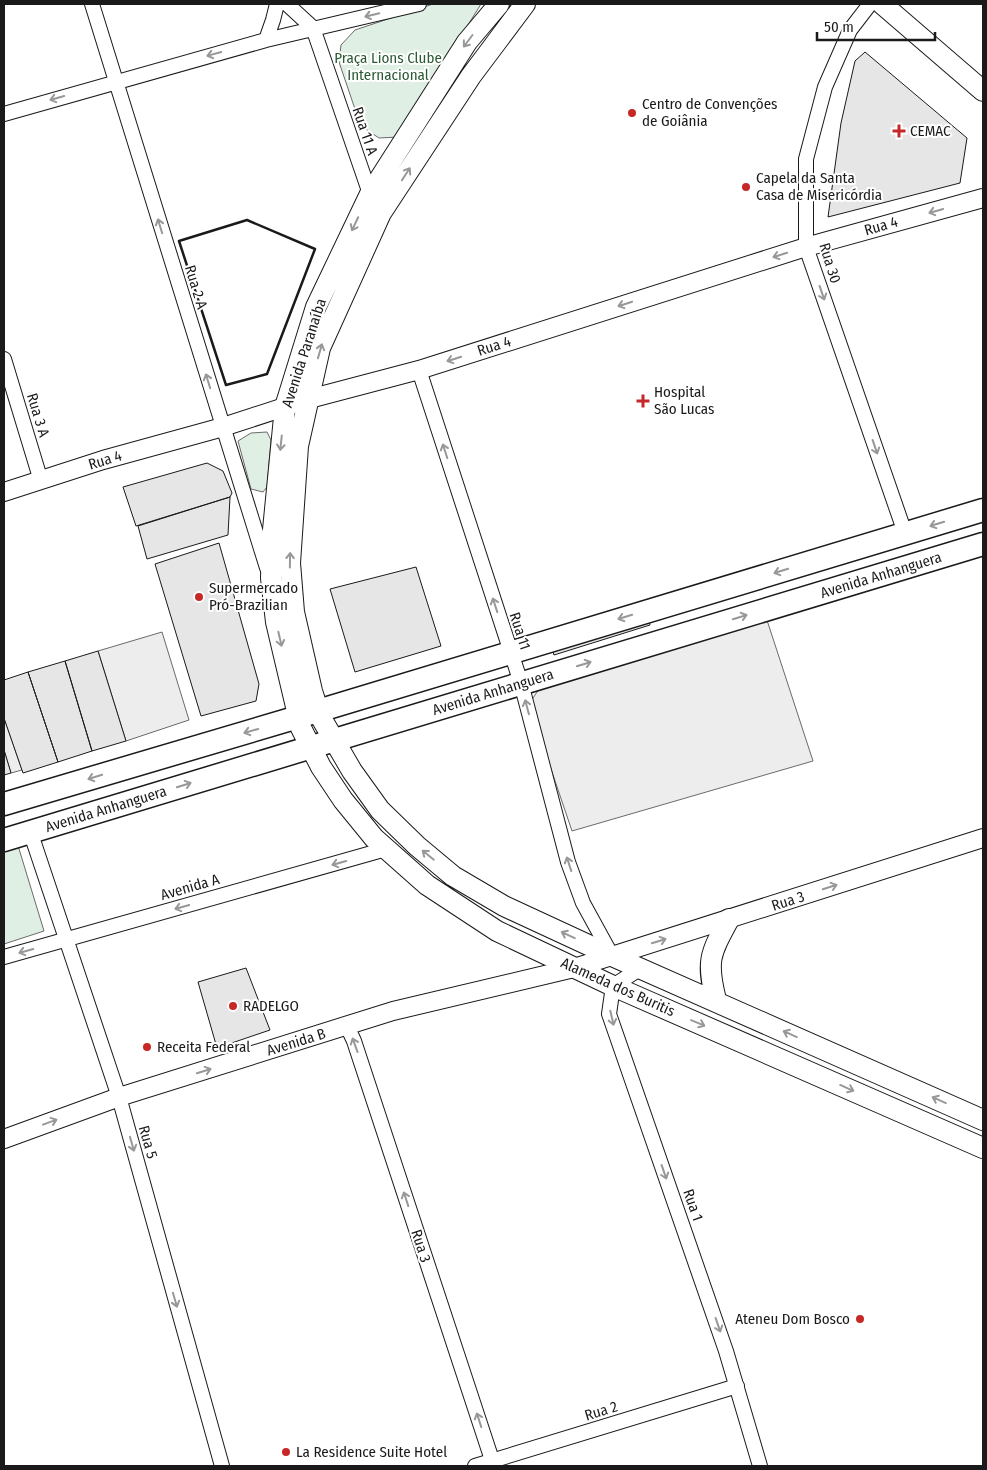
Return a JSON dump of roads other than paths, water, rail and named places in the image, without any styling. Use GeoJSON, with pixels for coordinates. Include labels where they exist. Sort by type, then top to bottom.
{"type":"FeatureCollection","features":[{"type":"Feature","properties":{"kind":"main road","name":"Avenida Paranaíba"},"geometry":{"type":"LineString","coordinates":[[333,740],[308,714],[276,622],[271,578],[272,540],[285,407],[316,307],[370,194],[467,42],[499,4]]}},
{"type":"Feature","properties":{"kind":"main road","name":"Avenida Paranaíba"},"geometry":{"type":"LineString","coordinates":[[310,747],[308,714],[312,691],[294,612],[290,574],[290,548],[298,446],[320,348],[381,213],[471,76],[525,4]]}},
{"type":"Feature","properties":{"kind":"main road"},"geometry":{"type":"LineString","coordinates":[[882,4],[983,91]]}},
{"type":"Feature","properties":{"kind":"main road"},"geometry":{"type":"LineString","coordinates":[[4,804],[983,510]]}},
{"type":"Feature","properties":{"kind":"main road","name":"Avenida Anhanguera"},"geometry":{"type":"LineString","coordinates":[[4,840],[983,544]]}},
{"type":"Feature","properties":{"kind":"main road","name":"Alameda dos Buritis"},"geometry":{"type":"LineString","coordinates":[[333,740],[352,771],[380,810],[417,846],[453,876],[504,906],[612,956],[716,1000],[983,1120]]}},
{"type":"Feature","properties":{"kind":"main road","name":"Alameda dos Buritis"},"geometry":{"type":"LineString","coordinates":[[310,747],[343,800],[362,826],[439,894],[497,931],[613,986],[983,1148]]}},
{"type":"Feature","properties":{"kind":"main road"},"geometry":{"type":"LineString","coordinates":[[716,1000],[710,963],[713,948],[730,919]]}},
{"type":"Feature","properties":{"kind":"street","name":"Rua 2 A"},"geometry":{"type":"LineString","coordinates":[[92,4],[271,578]]}},
{"type":"Feature","properties":{"kind":"street"},"geometry":{"type":"LineString","coordinates":[[266,40],[277,4]]}},
{"type":"Feature","properties":{"kind":"street","name":"Rua 11 A"},"geometry":{"type":"LineString","coordinates":[[287,4],[313,28],[370,194]]}},
{"type":"Feature","properties":{"kind":"street"},"geometry":{"type":"LineString","coordinates":[[4,114],[115,81],[266,40],[419,4]]}},
{"type":"Feature","properties":{"kind":"street","name":"Rua 30"},"geometry":{"type":"LineString","coordinates":[[870,4],[850,30],[824,87],[806,159],[806,247],[905,533]]}},
{"type":"Feature","properties":{"kind":"street","name":"Rua 4"},"geometry":{"type":"LineString","coordinates":[[4,492],[103,460],[223,427],[309,399],[419,370],[806,247],[983,198]]}},
{"type":"Feature","properties":{"kind":"street","name":"Rua 3 A"},"geometry":{"type":"LineString","coordinates":[[4,359],[42,481]]}},
{"type":"Feature","properties":{"kind":"street","name":"Rua 11"},"geometry":{"type":"LineString","coordinates":[[419,370],[521,683],[568,862],[583,903],[612,956]]}},
{"type":"Feature","properties":{"kind":"street","name":"Rua 5"},"geometry":{"type":"LineString","coordinates":[[30,831],[119,1097],[222,1466]]}},
{"type":"Feature","properties":{"kind":"street","name":"Rua 3"},"geometry":{"type":"LineString","coordinates":[[593,962],[983,838]]}},
{"type":"Feature","properties":{"kind":"street","name":"Avenida A"},"geometry":{"type":"LineString","coordinates":[[4,957],[386,849]]}},
{"type":"Feature","properties":{"kind":"street","name":"Avenida B"},"geometry":{"type":"LineString","coordinates":[[4,1139],[119,1097],[393,1011],[593,962]]}},
{"type":"Feature","properties":{"kind":"street"},"geometry":{"type":"LineString","coordinates":[[613,986],[641,968]]}},
{"type":"Feature","properties":{"kind":"street","name":"Rua 1"},"geometry":{"type":"LineString","coordinates":[[613,986],[609,1014],[726,1351],[760,1466]]}},
{"type":"Feature","properties":{"kind":"street","name":"Rua 3"},"geometry":{"type":"LineString","coordinates":[[347,1026],[354,1041],[493,1464]]}},
{"type":"Feature","properties":{"kind":"street","name":"Rua 2"},"geometry":{"type":"LineString","coordinates":[[475,1466],[493,1464],[737,1386]]}},
{"type":"Feature","properties":{"kind":"place","name":"Centro de Convenções de Goiânia"},"geometry":{"type":"Point","coordinates":[632,113]}},
{"type":"Feature","properties":{"kind":"place","name":"CEMAC"},"geometry":{"type":"Point","coordinates":[899,131]}},
{"type":"Feature","properties":{"kind":"place","name":"Capela da Santa Casa de Misericórdia"},"geometry":{"type":"Point","coordinates":[746,187]}},
{"type":"Feature","properties":{"kind":"place","name":"Hospital São Lucas"},"geometry":{"type":"Point","coordinates":[643,401]}},
{"type":"Feature","properties":{"kind":"place","name":"Supermercado Pró-Brazilian"},"geometry":{"type":"Point","coordinates":[199,597]}},
{"type":"Feature","properties":{"kind":"place","name":"RADELGO"},"geometry":{"type":"Point","coordinates":[233,1006]}},
{"type":"Feature","properties":{"kind":"place","name":"Receita Federal"},"geometry":{"type":"Point","coordinates":[147,1047]}},
{"type":"Feature","properties":{"kind":"place","name":"Ateneu Dom Bosco"},"geometry":{"type":"Point","coordinates":[860,1319]}},
{"type":"Feature","properties":{"kind":"place","name":"La Residence Suite Hotel"},"geometry":{"type":"Point","coordinates":[286,1452]}},
{"type":"Feature","properties":{"kind":"park label","name":"Praça Lions Clube Internacional"},"geometry":{"type":"Point","coordinates":[388,66]}}]}
